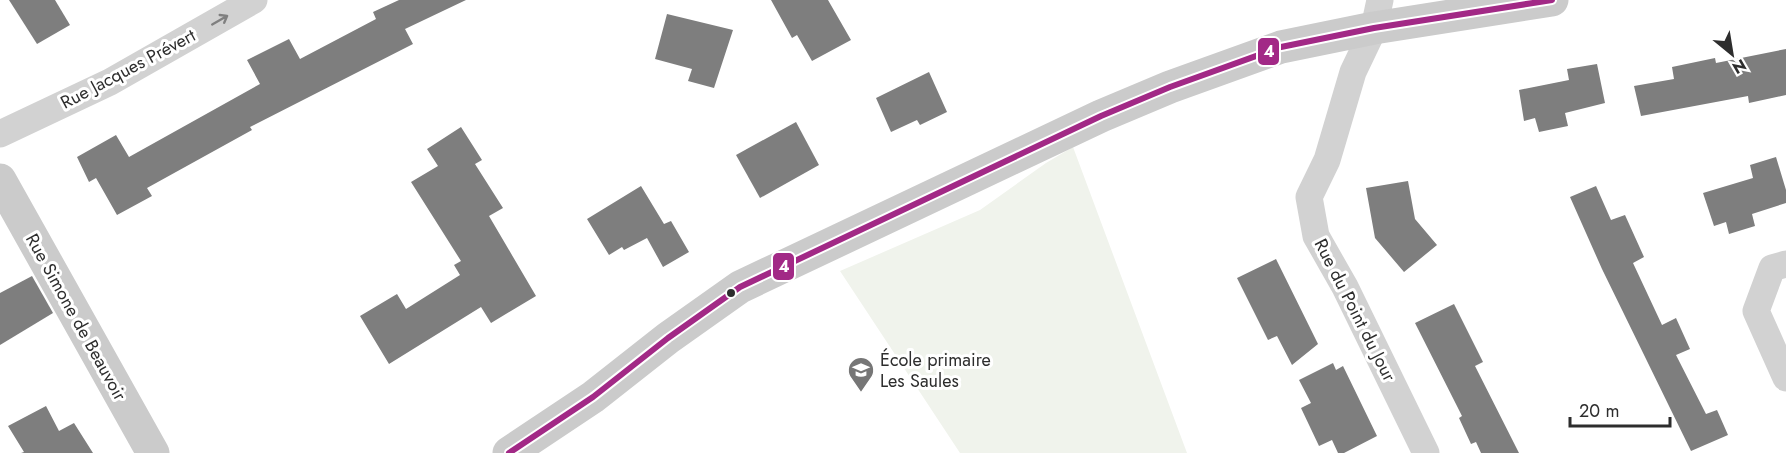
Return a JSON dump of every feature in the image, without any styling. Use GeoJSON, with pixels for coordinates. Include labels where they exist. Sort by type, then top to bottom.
{"type":"FeatureCollection","features":[{"type":"Feature","properties":{"kind":"street","name":"Rue Jacques Prévert"},"geometry":{"type":"LineString","coordinates":[[0,134],[110,82],[254,0]]}},
{"type":"Feature","properties":{"kind":"street"},"geometry":{"type":"LineString","coordinates":[[509,453],[593,397],[668,338],[740,287],[769,271],[1091,121],[1170,87],[1377,14],[1552,0]]}},
{"type":"Feature","properties":{"kind":"street","name":"Rue du Point du Jour"},"geometry":{"type":"LineString","coordinates":[[1377,14],[1353,72],[1327,160],[1310,198],[1316,236],[1346,286],[1426,453]]}},
{"type":"Feature","properties":{"kind":"street","name":"Rue Simone de Beauvoir"},"geometry":{"type":"LineString","coordinates":[[0,180],[153,453]]}},
{"type":"Feature","properties":{"kind":"street"},"geometry":{"type":"LineString","coordinates":[[1786,264],[1772,268],[1756,311],[1786,378]]}},
{"type":"Feature","properties":{"kind":"shaded area"},"geometry":{"type":"Polygon","coordinates":[[[1073,147],[1187,453],[960,453],[840,271],[980,210],[1046,163],[1073,147]]]}},
{"type":"Feature","properties":{"kind":"building"},"geometry":{"type":"Polygon","coordinates":[[[9,0],[55,0],[70,25],[37,44],[9,0]]]}},
{"type":"Feature","properties":{"kind":"building"},"geometry":{"type":"Polygon","coordinates":[[[399,0],[466,0],[405,29],[413,44],[250,127],[252,130],[147,188],[152,196],[117,215],[96,178],[89,182],[77,157],[116,135],[129,157],[260,84],[247,60],[289,39],[300,59],[376,19],[373,12],[399,0]]]}},
{"type":"Feature","properties":{"kind":"building"},"geometry":{"type":"Polygon","coordinates":[[[771,0],[828,0],[851,40],[812,61],[797,35],[792,38],[771,0]]]}},
{"type":"Feature","properties":{"kind":"building"},"geometry":{"type":"Polygon","coordinates":[[[667,14],[733,30],[714,88],[688,81],[692,69],[655,59],[667,14]]]}},
{"type":"Feature","properties":{"kind":"building"},"geometry":{"type":"Polygon","coordinates":[[[1786,49],[1786,95],[1749,103],[1748,96],[1641,116],[1634,86],[1674,79],[1672,67],[1715,58],[1716,63],[1786,49]]]}},
{"type":"Feature","properties":{"kind":"building"},"geometry":{"type":"Polygon","coordinates":[[[1597,64],[1605,103],[1565,113],[1568,126],[1539,132],[1535,118],[1524,121],[1519,90],[1569,80],[1567,69],[1597,64]]]}},
{"type":"Feature","properties":{"kind":"building"},"geometry":{"type":"Polygon","coordinates":[[[929,72],[947,112],[920,125],[917,120],[891,132],[876,98],[929,72]]]}},
{"type":"Feature","properties":{"kind":"building"},"geometry":{"type":"Polygon","coordinates":[[[796,122],[819,165],[760,198],[736,155],[796,122]]]}},
{"type":"Feature","properties":{"kind":"building"},"geometry":{"type":"Polygon","coordinates":[[[461,127],[482,160],[475,164],[503,208],[489,216],[536,296],[491,323],[481,307],[389,364],[360,316],[397,294],[406,309],[460,275],[454,265],[461,261],[411,182],[438,166],[427,149],[461,127]]]}},
{"type":"Feature","properties":{"kind":"building"},"geometry":{"type":"Polygon","coordinates":[[[1776,157],[1786,190],[1786,203],[1752,214],[1755,226],[1729,234],[1726,222],[1714,226],[1703,193],[1753,178],[1750,165],[1776,157]]]}},
{"type":"Feature","properties":{"kind":"building"},"geometry":{"type":"Polygon","coordinates":[[[1408,181],[1415,219],[1437,245],[1404,272],[1375,238],[1366,188],[1408,181]]]}},
{"type":"Feature","properties":{"kind":"building"},"geometry":{"type":"Polygon","coordinates":[[[641,186],[664,224],[671,221],[689,252],[663,267],[647,238],[624,250],[622,247],[609,255],[587,219],[641,186]]]}},
{"type":"Feature","properties":{"kind":"building"},"geometry":{"type":"Polygon","coordinates":[[[1596,186],[1611,220],[1625,215],[1644,257],[1633,263],[1662,325],[1676,318],[1690,349],[1676,355],[1706,414],[1717,410],[1728,435],[1691,451],[1602,269],[1570,197],[1596,186]]]}},
{"type":"Feature","properties":{"kind":"building"},"geometry":{"type":"Polygon","coordinates":[[[1276,259],[1318,344],[1292,365],[1277,336],[1268,340],[1237,278],[1276,259]]]}},
{"type":"Feature","properties":{"kind":"building"},"geometry":{"type":"Polygon","coordinates":[[[32,276],[53,313],[0,345],[0,293],[32,276]]]}},
{"type":"Feature","properties":{"kind":"building"},"geometry":{"type":"Polygon","coordinates":[[[1454,304],[1483,362],[1475,366],[1519,453],[1481,453],[1476,442],[1471,444],[1459,418],[1462,416],[1415,323],[1454,304]]]}},
{"type":"Feature","properties":{"kind":"building"},"geometry":{"type":"Polygon","coordinates":[[[1333,363],[1336,370],[1343,366],[1377,436],[1344,453],[1338,453],[1332,440],[1319,446],[1301,408],[1311,403],[1299,380],[1333,363]]]}},
{"type":"Feature","properties":{"kind":"building"},"geometry":{"type":"Polygon","coordinates":[[[46,406],[59,431],[74,423],[93,453],[21,453],[24,452],[8,426],[46,406]]]}},
{"type":"Feature","properties":{"kind":"transit line","name":"4"},"geometry":{"type":"LineString","coordinates":[[509,453],[593,397],[668,338],[740,287],[1101,116],[1170,87],[1281,47],[1374,28],[1552,0]]}},
{"type":"Feature","properties":{"kind":"place","name":"École primaire Les Saules"},"geometry":{"type":"Point","coordinates":[861,393]}}]}
